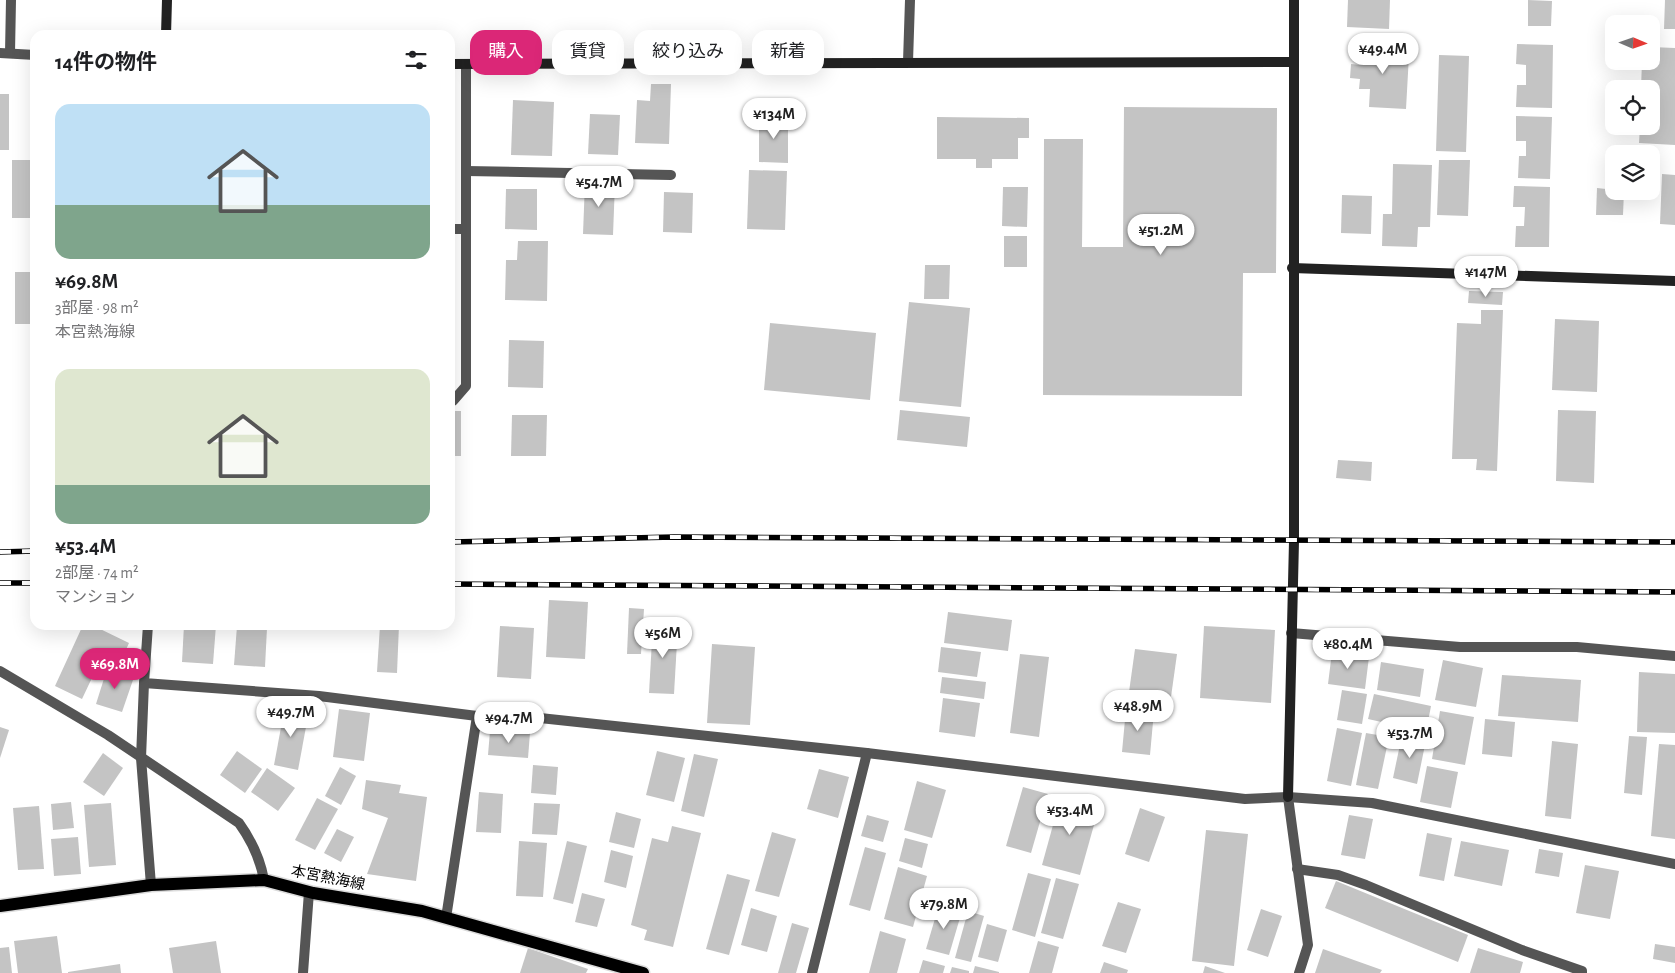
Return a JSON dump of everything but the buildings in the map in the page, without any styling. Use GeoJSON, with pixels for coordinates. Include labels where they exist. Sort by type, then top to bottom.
{"type":"FeatureCollection","features":[{"type":"Feature","properties":{"kind":"main road","name":"本宮熱海線"},"geometry":{"type":"LineString","coordinates":[[0,906],[151,885],[264,880],[309,892],[422,911],[643,973]]}},
{"type":"Feature","properties":{"kind":"street"},"geometry":{"type":"LineString","coordinates":[[11,0],[5,53],[30,55]]}},
{"type":"Feature","properties":{"kind":"street"},"geometry":{"type":"LineString","coordinates":[[166,30],[167,0]]}},
{"type":"Feature","properties":{"kind":"street"},"geometry":{"type":"LineString","coordinates":[[908,62],[910,0]]}},
{"type":"Feature","properties":{"kind":"street"},"geometry":{"type":"LineString","coordinates":[[1294,0],[1292,268],[1294,541],[1288,797],[1308,946],[1299,973]]}},
{"type":"Feature","properties":{"kind":"street"},"geometry":{"type":"LineString","coordinates":[[455,64],[1293,62]]}},
{"type":"Feature","properties":{"kind":"street"},"geometry":{"type":"LineString","coordinates":[[455,399],[466,386],[466,64]]}},
{"type":"Feature","properties":{"kind":"street"},"geometry":{"type":"LineString","coordinates":[[466,172],[671,175]]}},
{"type":"Feature","properties":{"kind":"street"},"geometry":{"type":"LineString","coordinates":[[455,229],[466,229]]}},
{"type":"Feature","properties":{"kind":"street"},"geometry":{"type":"LineString","coordinates":[[1292,268],[1675,281]]}},
{"type":"Feature","properties":{"kind":"street"},"geometry":{"type":"LineString","coordinates":[[148,630],[141,758],[151,885]]}},
{"type":"Feature","properties":{"kind":"street"},"geometry":{"type":"LineString","coordinates":[[1292,633],[1460,647],[1576,648],[1675,656]]}},
{"type":"Feature","properties":{"kind":"street"},"geometry":{"type":"LineString","coordinates":[[0,671],[77,716],[239,822],[248,835],[260,860],[264,880]]}},
{"type":"Feature","properties":{"kind":"street"},"geometry":{"type":"LineString","coordinates":[[144,683],[319,696],[477,716],[540,718],[867,753],[1245,799],[1288,797],[1372,802],[1675,864]]}},
{"type":"Feature","properties":{"kind":"street"},"geometry":{"type":"LineString","coordinates":[[446,918],[477,716]]}},
{"type":"Feature","properties":{"kind":"street"},"geometry":{"type":"LineString","coordinates":[[812,973],[867,753]]}},
{"type":"Feature","properties":{"kind":"street"},"geometry":{"type":"LineString","coordinates":[[1297,869],[1338,875],[1366,884],[1522,950],[1572,965],[1582,970],[1582,973]]}},
{"type":"Feature","properties":{"kind":"street"},"geometry":{"type":"LineString","coordinates":[[303,973],[309,892]]}},
{"type":"Feature","properties":{"kind":"railway"},"geometry":{"type":"LineString","coordinates":[[455,542],[674,537],[1675,542]]}},
{"type":"Feature","properties":{"kind":"railway"},"geometry":{"type":"LineString","coordinates":[[0,552],[30,551]]}},
{"type":"Feature","properties":{"kind":"railway"},"geometry":{"type":"LineString","coordinates":[[0,583],[30,583]]}},
{"type":"Feature","properties":{"kind":"railway"},"geometry":{"type":"LineString","coordinates":[[455,584],[1675,592]]}}]}
